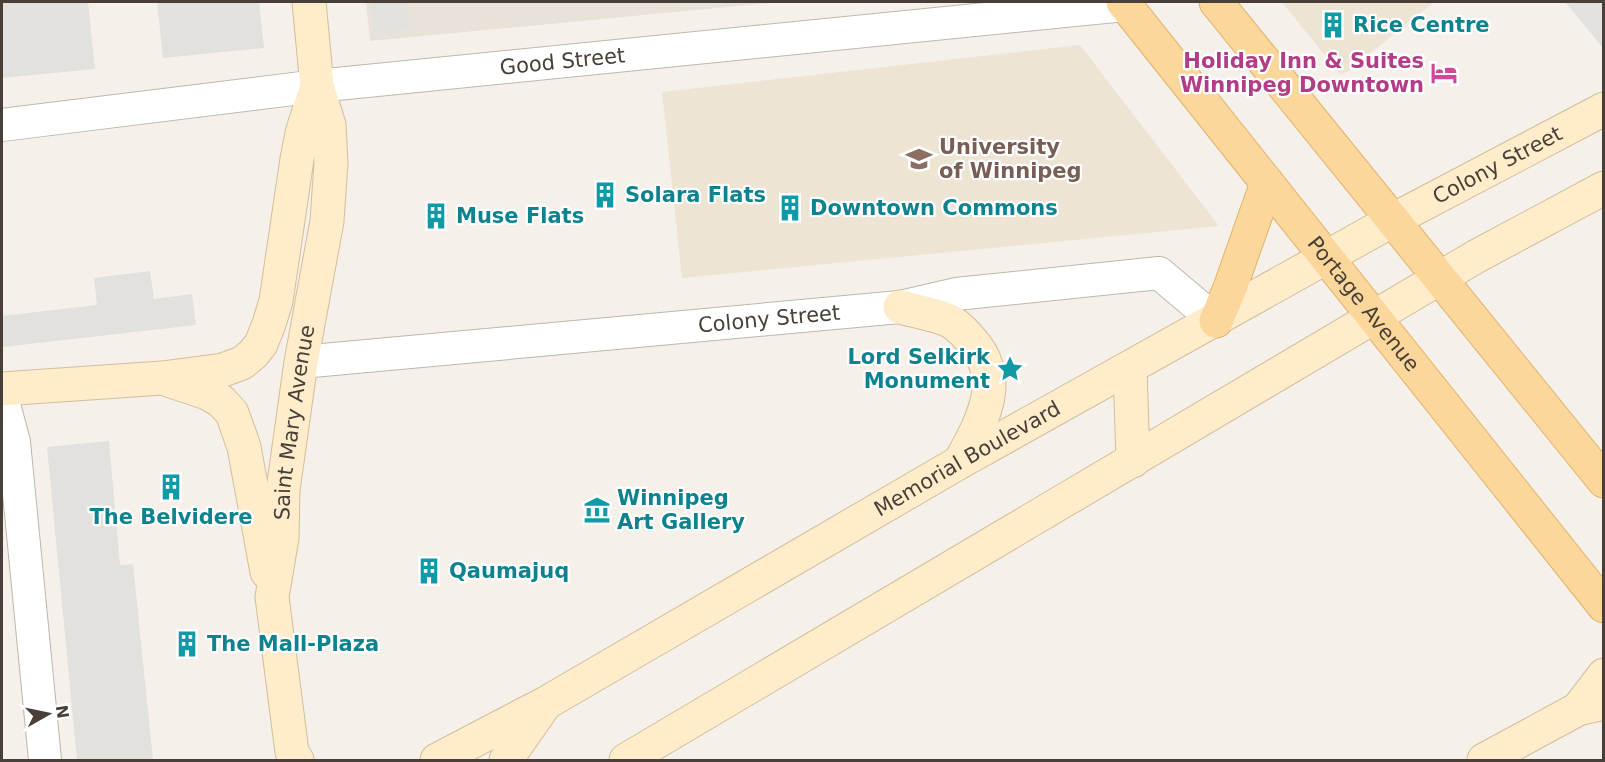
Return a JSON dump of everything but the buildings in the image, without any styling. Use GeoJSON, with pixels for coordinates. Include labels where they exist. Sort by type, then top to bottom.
{"type":"FeatureCollection","features":[{"type":"Feature","properties":{"kind":"main road","name":"Saint Mary Avenue"},"geometry":{"type":"LineString","coordinates":[[297,760],[292,752],[272,597],[282,538],[283,490],[301,362],[327,221],[331,163],[329,125],[317,86],[309,2]]}},
{"type":"Feature","properties":{"kind":"main road"},"geometry":{"type":"LineString","coordinates":[[1216,2],[1604,481]]}},
{"type":"Feature","properties":{"kind":"main road","name":"Portage Avenue"},"geometry":{"type":"LineString","coordinates":[[1124,3],[1604,606]]}},
{"type":"Feature","properties":{"kind":"main road","name":"Saint Mary Avenue"},"geometry":{"type":"LineString","coordinates":[[162,378],[223,370],[242,363],[261,344],[270,324],[276,301],[302,133],[317,86]]}},
{"type":"Feature","properties":{"kind":"main road","name":"Colony Street"},"geometry":{"type":"LineString","coordinates":[[1393,220],[1604,109]]}},
{"type":"Feature","properties":{"kind":"main road"},"geometry":{"type":"LineString","coordinates":[[1216,321],[1267,183]]}},
{"type":"Feature","properties":{"kind":"main road"},"geometry":{"type":"LineString","coordinates":[[626,760],[1477,256],[1604,188]]}},
{"type":"Feature","properties":{"kind":"main road","name":"Memorial Boulevard"},"geometry":{"type":"LineString","coordinates":[[437,760],[546,703],[960,462],[1216,321],[1393,220]]}},
{"type":"Feature","properties":{"kind":"main road"},"geometry":{"type":"LineString","coordinates":[[900,307],[947,320],[976,345],[983,359],[988,374],[987,407],[982,423],[960,462]]}},
{"type":"Feature","properties":{"kind":"main road"},"geometry":{"type":"LineString","coordinates":[[1130,368],[1133,461]]}},
{"type":"Feature","properties":{"kind":"main road"},"geometry":{"type":"LineString","coordinates":[[2,389],[162,378],[207,393],[221,401],[232,413],[244,447],[272,597]]}},
{"type":"Feature","properties":{"kind":"main road"},"geometry":{"type":"LineString","coordinates":[[1484,760],[1591,706],[1604,675]]}},
{"type":"Feature","properties":{"kind":"main road","name":"Memorial Boulevard"},"geometry":{"type":"LineString","coordinates":[[506,760],[546,703]]}},
{"type":"Feature","properties":{"kind":"street","name":"Good Street"},"geometry":{"type":"LineString","coordinates":[[2,125],[317,86],[1124,3]]}},
{"type":"Feature","properties":{"kind":"street","name":"Colony Street"},"geometry":{"type":"LineString","coordinates":[[301,362],[900,307],[956,294],[1159,273],[1216,321]]}},
{"type":"Feature","properties":{"kind":"street"},"geometry":{"type":"LineString","coordinates":[[2,397],[14,442],[45,760]]}},
{"type":"Feature","properties":{"kind":"shaded area"},"geometry":{"type":"Polygon","coordinates":[[[2,2],[88,2],[95,69],[2,78],[2,2]]]}},
{"type":"Feature","properties":{"kind":"shaded area"},"geometry":{"type":"Polygon","coordinates":[[[157,2],[259,2],[264,48],[163,58],[157,2]]]}},
{"type":"Feature","properties":{"kind":"shaded area"},"geometry":{"type":"Polygon","coordinates":[[[366,2],[781,2],[370,41],[366,2]]]}},
{"type":"Feature","properties":{"kind":"shaded area"},"geometry":{"type":"Polygon","coordinates":[[[370,2],[406,2],[409,30],[374,32],[370,2]]]}},
{"type":"Feature","properties":{"kind":"shaded area"},"geometry":{"type":"Polygon","coordinates":[[[1282,2],[1434,2],[1347,72],[1340,74],[1282,2]]]}},
{"type":"Feature","properties":{"kind":"shaded area"},"geometry":{"type":"Polygon","coordinates":[[[1565,2],[1603,2],[1603,48],[1565,2]]]}},
{"type":"Feature","properties":{"kind":"shaded area","name":"University of Winnipeg"},"geometry":{"type":"Polygon","coordinates":[[[1080,45],[1219,226],[682,278],[662,92],[1080,45]]]}},
{"type":"Feature","properties":{"kind":"shaded area"},"geometry":{"type":"Polygon","coordinates":[[[150,271],[154,299],[192,294],[196,325],[3,347],[2,316],[97,305],[94,278],[150,271]]]}},
{"type":"Feature","properties":{"kind":"shaded area"},"geometry":{"type":"Polygon","coordinates":[[[109,441],[120,565],[133,564],[153,760],[77,760],[47,447],[109,441]]]}},
{"type":"Feature","properties":{"kind":"place","name":"Rice Centre"},"geometry":{"type":"Point","coordinates":[1333,25]}},
{"type":"Feature","properties":{"kind":"place","name":"Holiday Inn & Suites Winnipeg Downtown"},"geometry":{"type":"Point","coordinates":[1444,73]}},
{"type":"Feature","properties":{"kind":"place","name":"University of Winnipeg"},"geometry":{"type":"Point","coordinates":[919,159]}},
{"type":"Feature","properties":{"kind":"place","name":"Solara Flats"},"geometry":{"type":"Point","coordinates":[605,195]}},
{"type":"Feature","properties":{"kind":"place","name":"Downtown Commons"},"geometry":{"type":"Point","coordinates":[790,208]}},
{"type":"Feature","properties":{"kind":"place","name":"Muse Flats"},"geometry":{"type":"Point","coordinates":[436,216]}},
{"type":"Feature","properties":{"kind":"place","name":"Lord Selkirk Monument"},"geometry":{"type":"Point","coordinates":[1010,369]}},
{"type":"Feature","properties":{"kind":"place","name":"The Belvidere"},"geometry":{"type":"Point","coordinates":[171,487]}},
{"type":"Feature","properties":{"kind":"place","name":"Winnipeg Art Gallery"},"geometry":{"type":"Point","coordinates":[597,510]}},
{"type":"Feature","properties":{"kind":"place","name":"Qaumajuq"},"geometry":{"type":"Point","coordinates":[429,571]}},
{"type":"Feature","properties":{"kind":"place","name":"The Mall-Plaza"},"geometry":{"type":"Point","coordinates":[187,644]}}]}
